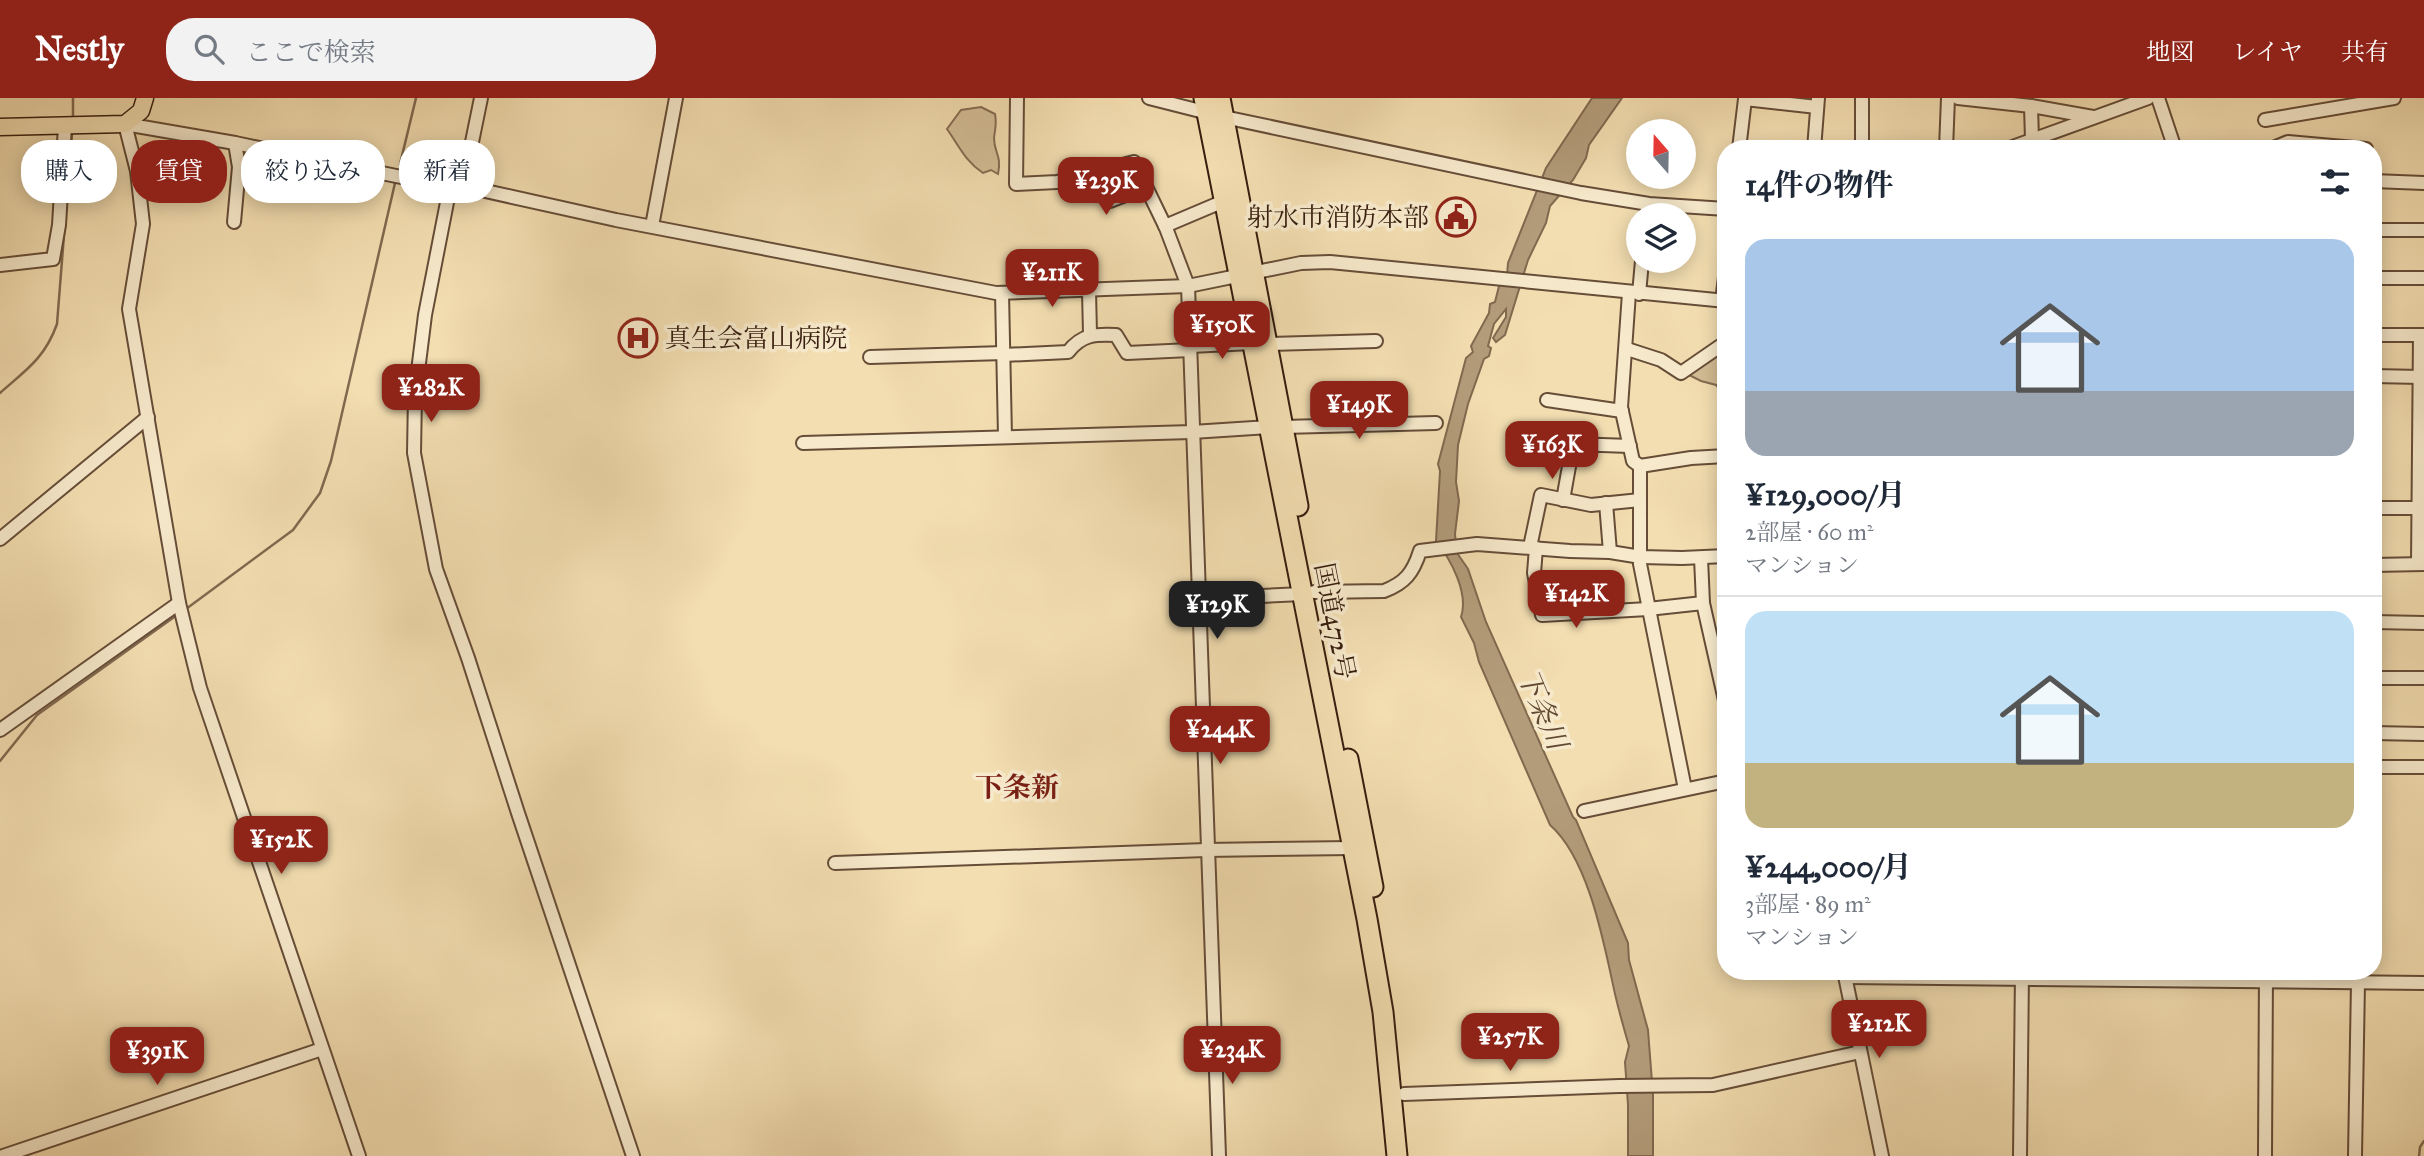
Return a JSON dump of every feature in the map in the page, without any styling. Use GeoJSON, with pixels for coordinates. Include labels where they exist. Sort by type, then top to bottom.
{"type":"FeatureCollection","features":[{"type":"Feature","properties":{"kind":"highway","name":"国道472号"},"geometry":{"type":"LineString","coordinates":[[1213,107],[1224,201],[1246,274]]}},
{"type":"Feature","properties":{"kind":"highway","name":"国道472号"},"geometry":{"type":"LineString","coordinates":[[1213,107],[1308,593],[1383,1012],[1397,1156]]}},
{"type":"Feature","properties":{"kind":"highway","name":"国道472号"},"geometry":{"type":"LineString","coordinates":[[1308,593],[1366,847],[1395,1012],[1409,1156]]}},
{"type":"Feature","properties":{"kind":"main road"},"geometry":{"type":"LineString","coordinates":[[0,127],[125,124],[141,111],[145,98]]}},
{"type":"Feature","properties":{"kind":"street"},"geometry":{"type":"LineString","coordinates":[[469,140],[481,98]]}},
{"type":"Feature","properties":{"kind":"street"},"geometry":{"type":"LineString","coordinates":[[652,226],[677,98]]}},
{"type":"Feature","properties":{"kind":"street"},"geometry":{"type":"LineString","coordinates":[[1017,98],[1016,184],[1057,182],[1134,162],[1165,226],[1188,286],[1219,1156]]}},
{"type":"Feature","properties":{"kind":"street"},"geometry":{"type":"LineString","coordinates":[[1149,98],[1213,107],[1626,204]]}},
{"type":"Feature","properties":{"kind":"street"},"geometry":{"type":"LineString","coordinates":[[1862,98],[1862,140]]}},
{"type":"Feature","properties":{"kind":"street"},"geometry":{"type":"LineString","coordinates":[[1946,140],[1948,98]]}},
{"type":"Feature","properties":{"kind":"street"},"geometry":{"type":"LineString","coordinates":[[1958,98],[2031,106],[2094,117]]}},
{"type":"Feature","properties":{"kind":"street"},"geometry":{"type":"LineString","coordinates":[[2031,106],[2032,140],[2148,98]]}},
{"type":"Feature","properties":{"kind":"street"},"geometry":{"type":"LineString","coordinates":[[2158,98],[2172,140]]}},
{"type":"Feature","properties":{"kind":"street"},"geometry":{"type":"LineString","coordinates":[[2265,120],[2394,98]]}},
{"type":"Feature","properties":{"kind":"street"},"geometry":{"type":"LineString","coordinates":[[1741,140],[1745,99],[1818,103],[1815,140]]}},
{"type":"Feature","properties":{"kind":"street"},"geometry":{"type":"LineString","coordinates":[[359,1156],[200,688],[179,603],[129,309],[143,224],[137,171],[125,124],[399,175]]}},
{"type":"Feature","properties":{"kind":"street"},"geometry":{"type":"LineString","coordinates":[[0,265],[53,259],[59,225],[65,126]]}},
{"type":"Feature","properties":{"kind":"street"},"geometry":{"type":"LineString","coordinates":[[234,222],[239,167],[235,143]]}},
{"type":"Feature","properties":{"kind":"street"},"geometry":{"type":"LineString","coordinates":[[1100,171],[1110,201],[1146,187]]}},
{"type":"Feature","properties":{"kind":"street"},"geometry":{"type":"LineString","coordinates":[[2382,181],[2424,183]]}},
{"type":"Feature","properties":{"kind":"street"},"geometry":{"type":"LineString","coordinates":[[495,194],[616,220],[1002,293],[1188,286],[1301,263],[1330,262],[1479,279],[1717,301]]}},
{"type":"Feature","properties":{"kind":"street"},"geometry":{"type":"LineString","coordinates":[[1165,226],[1224,201]]}},
{"type":"Feature","properties":{"kind":"street"},"geometry":{"type":"LineString","coordinates":[[452,203],[425,315],[415,395],[414,453],[436,569],[633,1156]]}},
{"type":"Feature","properties":{"kind":"street"},"geometry":{"type":"LineString","coordinates":[[1696,209],[1717,209]]}},
{"type":"Feature","properties":{"kind":"street"},"geometry":{"type":"LineString","coordinates":[[2382,230],[2424,230]]}},
{"type":"Feature","properties":{"kind":"street"},"geometry":{"type":"LineString","coordinates":[[1639,273],[1627,349],[1622,411],[1633,461],[1640,466],[1717,457]]}},
{"type":"Feature","properties":{"kind":"street"},"geometry":{"type":"LineString","coordinates":[[2382,278],[2424,278]]}},
{"type":"Feature","properties":{"kind":"street"},"geometry":{"type":"LineString","coordinates":[[1089,291],[1090,334]]}},
{"type":"Feature","properties":{"kind":"street"},"geometry":{"type":"LineString","coordinates":[[1002,293],[1005,437]]}},
{"type":"Feature","properties":{"kind":"street"},"geometry":{"type":"LineString","coordinates":[[870,357],[1068,352],[1076,342],[1090,334],[1116,335],[1127,353],[1260,343],[1376,341]]}},
{"type":"Feature","properties":{"kind":"street"},"geometry":{"type":"LineString","coordinates":[[2382,335],[2422,335],[2421,564],[2382,565]]}},
{"type":"Feature","properties":{"kind":"street"},"geometry":{"type":"LineString","coordinates":[[1627,349],[1661,359],[1681,373],[1717,348]]}},
{"type":"Feature","properties":{"kind":"street"},"geometry":{"type":"LineString","coordinates":[[2382,376],[2421,377]]}},
{"type":"Feature","properties":{"kind":"street"},"geometry":{"type":"LineString","coordinates":[[1547,400],[1622,411]]}},
{"type":"Feature","properties":{"kind":"street"},"geometry":{"type":"LineString","coordinates":[[0,539],[148,417]]}},
{"type":"Feature","properties":{"kind":"street"},"geometry":{"type":"LineString","coordinates":[[803,443],[1436,423]]}},
{"type":"Feature","properties":{"kind":"street"},"geometry":{"type":"LineString","coordinates":[[1563,500],[1573,444],[1630,446]]}},
{"type":"Feature","properties":{"kind":"street"},"geometry":{"type":"LineString","coordinates":[[1640,466],[1641,557],[1648,609],[1685,789]]}},
{"type":"Feature","properties":{"kind":"street"},"geometry":{"type":"LineString","coordinates":[[1640,500],[1591,505],[1541,495],[1533,547],[1534,573],[1542,615],[1703,603]]}},
{"type":"Feature","properties":{"kind":"street"},"geometry":{"type":"LineString","coordinates":[[1606,503],[1610,552]]}},
{"type":"Feature","properties":{"kind":"street"},"geometry":{"type":"LineString","coordinates":[[2382,508],[2421,508]]}},
{"type":"Feature","properties":{"kind":"street"},"geometry":{"type":"LineString","coordinates":[[1199,599],[1384,591],[1395,587],[1413,571],[1420,551],[1472,544],[1610,552],[1641,557],[1717,557]]}},
{"type":"Feature","properties":{"kind":"street"},"geometry":{"type":"LineString","coordinates":[[1701,558],[1703,603],[1717,665]]}},
{"type":"Feature","properties":{"kind":"street"},"geometry":{"type":"LineString","coordinates":[[0,730],[179,603]]}},
{"type":"Feature","properties":{"kind":"street"},"geometry":{"type":"LineString","coordinates":[[2382,622],[2424,623]]}},
{"type":"Feature","properties":{"kind":"street"},"geometry":{"type":"LineString","coordinates":[[2382,678],[2424,678]]}},
{"type":"Feature","properties":{"kind":"street"},"geometry":{"type":"LineString","coordinates":[[2382,733],[2424,734]]}},
{"type":"Feature","properties":{"kind":"street"},"geometry":{"type":"LineString","coordinates":[[2382,767],[2424,767]]}},
{"type":"Feature","properties":{"kind":"street"},"geometry":{"type":"LineString","coordinates":[[1584,811],[1717,783]]}},
{"type":"Feature","properties":{"kind":"street"},"geometry":{"type":"LineString","coordinates":[[835,863],[1206,850],[1352,848]]}},
{"type":"Feature","properties":{"kind":"street"},"geometry":{"type":"LineString","coordinates":[[1845,980],[1882,1156]]}},
{"type":"Feature","properties":{"kind":"street"},"geometry":{"type":"LineString","coordinates":[[2020,1156],[2022,980]]}},
{"type":"Feature","properties":{"kind":"street"},"geometry":{"type":"LineString","coordinates":[[2264,1156],[2266,980]]}},
{"type":"Feature","properties":{"kind":"street"},"geometry":{"type":"LineString","coordinates":[[2321,980],[2424,983]]}},
{"type":"Feature","properties":{"kind":"street"},"geometry":{"type":"LineString","coordinates":[[2356,1156],[2358,982]]}},
{"type":"Feature","properties":{"kind":"street"},"geometry":{"type":"LineString","coordinates":[[0,1147],[3,1156],[322,1049]]}},
{"type":"Feature","properties":{"kind":"street"},"geometry":{"type":"LineString","coordinates":[[1404,1094],[1713,1085],[1860,1052]]}},
{"type":"Feature","properties":{"kind":"shaded area"},"geometry":{"type":"Polygon","coordinates":[[[1592,98],[1622,98],[1589,145],[1586,158],[1573,180],[1550,206],[1546,223],[1528,260],[1505,335],[1496,342],[1493,338],[1506,317],[1506,309],[1494,324],[1488,346],[1491,348],[1489,356],[1484,359],[1468,404],[1458,445],[1456,482],[1459,501],[1455,534],[1457,553],[1468,569],[1486,622],[1576,820],[1628,943],[1629,960],[1648,1030],[1653,1095],[1653,1156],[1628,1156],[1625,1062],[1629,1046],[1600,928],[1585,880],[1564,840],[1550,825],[1461,617],[1463,598],[1457,577],[1436,541],[1440,471],[1438,464],[1466,358],[1473,352],[1471,346],[1489,313],[1490,304],[1495,302],[1500,282],[1507,275],[1508,263],[1546,168],[1592,98]]]}},
{"type":"Feature","properties":{"kind":"shaded area"},"geometry":{"type":"Polygon","coordinates":[[[981,107],[995,114],[994,138],[999,162],[998,174],[991,170],[983,173],[971,163],[947,129],[961,110],[981,107]]]}},
{"type":"Feature","properties":{"kind":"shaded area"},"geometry":{"type":"Polygon","coordinates":[[[1717,350],[1717,386],[1685,373],[1717,350]]]}},
{"type":"Feature","properties":{"kind":"waterway"},"geometry":{"type":"LineString","coordinates":[[73,98],[73,119]]}},
{"type":"Feature","properties":{"kind":"waterway"},"geometry":{"type":"LineString","coordinates":[[406,140],[416,98]]}},
{"type":"Feature","properties":{"kind":"waterway"},"geometry":{"type":"LineString","coordinates":[[0,393],[41,355],[57,324],[72,133]]}},
{"type":"Feature","properties":{"kind":"waterway"},"geometry":{"type":"LineString","coordinates":[[186,609],[293,530],[320,493],[331,461],[395,183]]}},
{"type":"Feature","properties":{"kind":"waterway"},"geometry":{"type":"LineString","coordinates":[[0,761],[37,715],[177,615]]}},
{"type":"Feature","properties":{"kind":"waterway"},"geometry":{"type":"LineString","coordinates":[[2419,1156],[2424,1141]]}},
{"type":"Feature","properties":{"kind":"place","name":"射水市消防本部"},"geometry":{"type":"Point","coordinates":[1456,217]}},
{"type":"Feature","properties":{"kind":"place","name":"真生会富山病院"},"geometry":{"type":"Point","coordinates":[638,338]}},
{"type":"Feature","properties":{"kind":"district","name":"下条新"},"geometry":{"type":"Point","coordinates":[1017,787]}},
{"type":"Feature","properties":{"kind":"water label","name":"下条川"},"geometry":{"type":"Point","coordinates":[1543,709]}}]}
